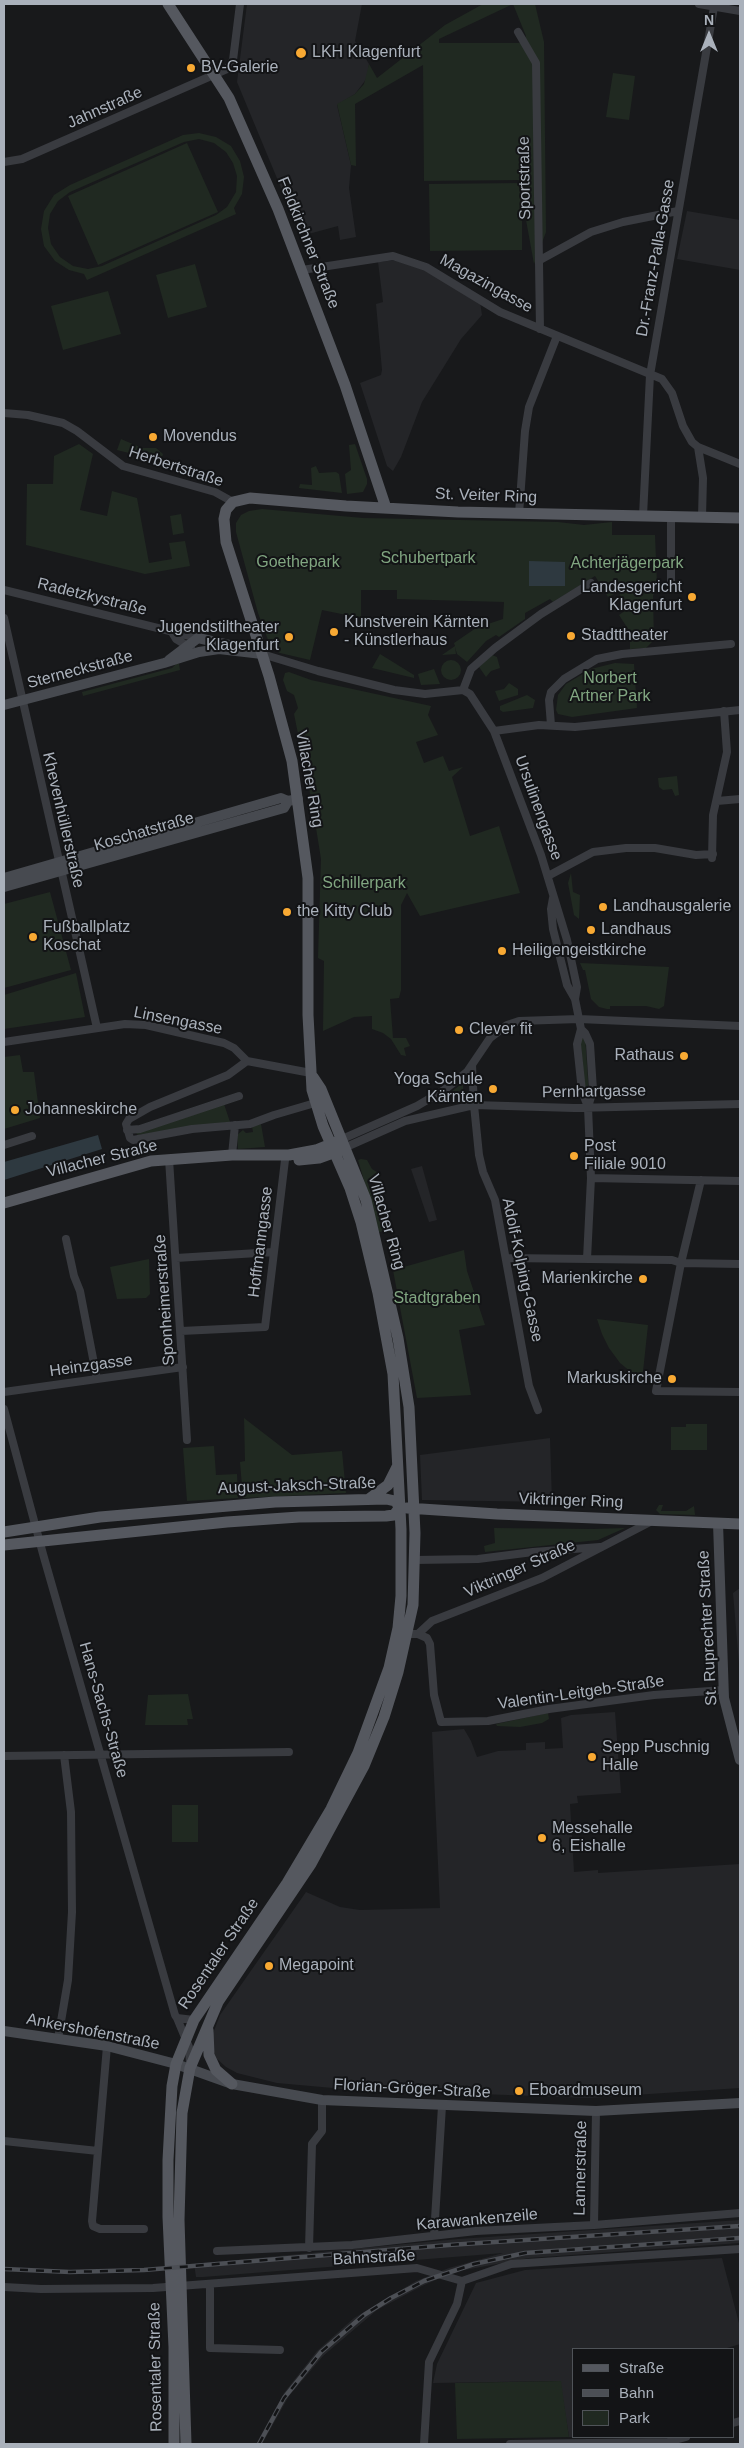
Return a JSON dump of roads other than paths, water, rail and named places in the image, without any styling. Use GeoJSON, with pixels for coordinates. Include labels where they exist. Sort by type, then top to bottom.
{"type":"FeatureCollection","features":[{"type":"Feature","properties":{"kind":"main road","name":"Feldkirchner Straße"},"geometry":{"type":"LineString","coordinates":[[168,4],[229,98],[261,170],[302,270],[353,407],[386,508]]}},
{"type":"Feature","properties":{"kind":"main road","name":"St. Veiter Ring"},"geometry":{"type":"LineString","coordinates":[[233,502],[242,498],[263,498],[386,508],[519,514],[740,518]]}},
{"type":"Feature","properties":{"kind":"main road","name":"Villacher Ring"},"geometry":{"type":"LineString","coordinates":[[233,502],[226,510],[224,519],[226,542],[262,654],[289,747],[293,800],[308,878],[308,1015],[311,1073],[315,1103],[368,1208],[398,1338],[409,1407],[414,1508]]}},
{"type":"Feature","properties":{"kind":"main road","name":"Villacher Ring"},"geometry":{"type":"LineString","coordinates":[[311,1073],[320,1089],[355,1202],[378,1294],[393,1374],[400,1507]]}},
{"type":"Feature","properties":{"kind":"main road","name":"Villacher Straße"},"geometry":{"type":"LineString","coordinates":[[4,1203],[129,1166],[169,1159],[232,1155],[270,1156],[338,1146]]}},
{"type":"Feature","properties":{"kind":"main road","name":"Villacher Straße"},"geometry":{"type":"LineString","coordinates":[[270,1156],[285,1160],[306,1160],[338,1146]]}},
{"type":"Feature","properties":{"kind":"main road"},"geometry":{"type":"LineString","coordinates":[[367,1499],[377,1495],[388,1485],[398,1464]]}},
{"type":"Feature","properties":{"kind":"main road","name":"August-Jaksch-Straße"},"geometry":{"type":"LineString","coordinates":[[4,1532],[100,1517],[234,1504],[367,1499],[395,1501],[400,1507],[394,1514],[386,1516],[299,1517],[227,1522],[4,1544]]}},
{"type":"Feature","properties":{"kind":"main road","name":"Viktringer Ring"},"geometry":{"type":"LineString","coordinates":[[400,1507],[740,1524]]}},
{"type":"Feature","properties":{"kind":"main road","name":"Rosentaler Straße"},"geometry":{"type":"LineString","coordinates":[[174,2439],[174,2347],[168,2217],[168,2160],[172,2086],[176,2064],[187,2043],[194,2020],[287,1882],[331,1809],[358,1753],[384,1684],[408,1634],[401,1596],[400,1507]]}},
{"type":"Feature","properties":{"kind":"main road","name":"Rosentaler Straße"},"geometry":{"type":"LineString","coordinates":[[186,2444],[180,2202],[182,2113],[194,2066],[218,2002],[311,1864],[364,1766],[384,1717],[408,1634],[413,1605],[415,1560],[414,1508]]}},
{"type":"Feature","properties":{"kind":"main road"},"geometry":{"type":"LineString","coordinates":[[209,2022],[207,2040],[209,2055],[216,2070],[232,2084]]}},
{"type":"Feature","properties":{"kind":"street","name":"Jahnstraße"},"geometry":{"type":"LineString","coordinates":[[4,162],[22,159],[227,69],[233,60],[240,4]]}},
{"type":"Feature","properties":{"kind":"street"},"geometry":{"type":"LineString","coordinates":[[700,4],[740,11]]}},
{"type":"Feature","properties":{"kind":"street","name":"Dr.-Franz-Palla-Gasse"},"geometry":{"type":"LineString","coordinates":[[643,516],[650,375],[714,7]]}},
{"type":"Feature","properties":{"kind":"street","name":"Sportstraße"},"geometry":{"type":"LineString","coordinates":[[518,32],[536,63],[540,329]]}},
{"type":"Feature","properties":{"kind":"street"},"geometry":{"type":"LineString","coordinates":[[540,260],[591,232],[623,222],[678,211]]}},
{"type":"Feature","properties":{"kind":"street","name":"Magazingasse"},"geometry":{"type":"LineString","coordinates":[[302,270],[384,257],[400,257],[426,267],[500,312],[662,379],[669,386],[683,426],[692,442],[698,447]]}},
{"type":"Feature","properties":{"kind":"street"},"geometry":{"type":"LineString","coordinates":[[519,514],[525,431],[530,406],[557,336]]}},
{"type":"Feature","properties":{"kind":"street","name":"Herbertstraße"},"geometry":{"type":"LineString","coordinates":[[4,413],[28,414],[63,423],[77,431],[123,466],[215,492],[233,502]]}},
{"type":"Feature","properties":{"kind":"street"},"geometry":{"type":"LineString","coordinates":[[702,517],[702,478],[698,447],[740,464]]}},
{"type":"Feature","properties":{"kind":"street"},"geometry":{"type":"LineString","coordinates":[[671,517],[671,587]]}},
{"type":"Feature","properties":{"kind":"street"},"geometry":{"type":"LineString","coordinates":[[463,690],[471,669],[495,648],[541,614],[591,582]]}},
{"type":"Feature","properties":{"kind":"street","name":"Radetzkystraße"},"geometry":{"type":"LineString","coordinates":[[4,590],[174,634],[178,633],[262,654],[318,672],[394,690],[426,694],[463,690]]}},
{"type":"Feature","properties":{"kind":"street","name":"Khevenhüllerstraße"},"geometry":{"type":"LineString","coordinates":[[4,618],[96,1028]]}},
{"type":"Feature","properties":{"kind":"street"},"geometry":{"type":"LineString","coordinates":[[174,634],[176,639],[199,652]]}},
{"type":"Feature","properties":{"kind":"street","name":"Sterneckstraße"},"geometry":{"type":"LineString","coordinates":[[164,663],[198,638]]}},
{"type":"Feature","properties":{"kind":"street"},"geometry":{"type":"LineString","coordinates":[[551,725],[549,700],[551,692],[564,679],[597,659],[622,654],[731,644]]}},
{"type":"Feature","properties":{"kind":"street","name":"Sterneckstraße"},"geometry":{"type":"LineString","coordinates":[[4,705],[199,652],[219,649],[262,654]]}},
{"type":"Feature","properties":{"kind":"street","name":"Ursulinengasse"},"geometry":{"type":"LineString","coordinates":[[463,690],[470,694],[494,731],[548,876],[553,896],[551,909],[555,936],[567,985],[575,999],[581,1029]]}},
{"type":"Feature","properties":{"kind":"street"},"geometry":{"type":"LineString","coordinates":[[494,731],[551,725],[575,727],[740,710]]}},
{"type":"Feature","properties":{"kind":"street"},"geometry":{"type":"LineString","coordinates":[[548,876],[593,852],[626,848],[655,848],[712,856],[713,815],[727,752],[724,712]]}},
{"type":"Feature","properties":{"kind":"street"},"geometry":{"type":"LineString","coordinates":[[717,801],[740,799]]}},
{"type":"Feature","properties":{"kind":"street","name":"Koschatstraße"},"geometry":{"type":"LineString","coordinates":[[4,878],[59,867],[284,808],[293,800]]}},
{"type":"Feature","properties":{"kind":"street","name":"Koschatstraße"},"geometry":{"type":"LineString","coordinates":[[4,887],[59,867]]}},
{"type":"Feature","properties":{"kind":"street","name":"Villacher Straße"},"geometry":{"type":"LineString","coordinates":[[338,1146],[417,1106],[452,1084],[472,1065],[490,1038],[507,1025],[531,1020],[579,1018],[700,1022],[740,1026]]}},
{"type":"Feature","properties":{"kind":"street","name":"Linsengasse"},"geometry":{"type":"LineString","coordinates":[[4,1042],[125,1024],[146,1025],[224,1043],[234,1048],[247,1061]]}},
{"type":"Feature","properties":{"kind":"street"},"geometry":{"type":"LineString","coordinates":[[587,1259],[591,1178],[588,1106],[582,1091],[578,1050],[578,1036],[581,1029],[586,1033],[590,1044],[593,1090],[588,1106]]}},
{"type":"Feature","properties":{"kind":"street"},"geometry":{"type":"LineString","coordinates":[[311,1073],[247,1061],[228,1075],[159,1104],[129,1119],[126,1124],[133,1140],[192,1129],[250,1124],[315,1103]]}},
{"type":"Feature","properties":{"kind":"street","name":"Adolf-Kolping-Gasse"},"geometry":{"type":"LineString","coordinates":[[472,1065],[479,1155],[483,1172],[495,1200],[529,1386],[538,1410]]}},
{"type":"Feature","properties":{"kind":"street"},"geometry":{"type":"LineString","coordinates":[[127,1130],[140,1129],[239,1096]]}},
{"type":"Feature","properties":{"kind":"street","name":"Pernhartgasse"},"geometry":{"type":"LineString","coordinates":[[418,1117],[474,1105],[740,1104]]}},
{"type":"Feature","properties":{"kind":"street","name":"Villacher Straße"},"geometry":{"type":"LineString","coordinates":[[338,1146],[418,1117]]}},
{"type":"Feature","properties":{"kind":"street"},"geometry":{"type":"LineString","coordinates":[[232,1155],[234,1124]]}},
{"type":"Feature","properties":{"kind":"street"},"geometry":{"type":"LineString","coordinates":[[4,1145],[32,1136]]}},
{"type":"Feature","properties":{"kind":"street","name":"Sponheimerstraße"},"geometry":{"type":"LineString","coordinates":[[169,1159],[187,1440]]}},
{"type":"Feature","properties":{"kind":"street","name":"Hoffmanngasse"},"geometry":{"type":"LineString","coordinates":[[181,1331],[265,1327],[285,1160]]}},
{"type":"Feature","properties":{"kind":"street"},"geometry":{"type":"LineString","coordinates":[[591,1178],[740,1180]]}},
{"type":"Feature","properties":{"kind":"street"},"geometry":{"type":"LineString","coordinates":[[701,1180],[681,1263],[656,1391],[740,1392]]}},
{"type":"Feature","properties":{"kind":"street"},"geometry":{"type":"LineString","coordinates":[[66,1239],[74,1276],[80,1291],[97,1379]]}},
{"type":"Feature","properties":{"kind":"street"},"geometry":{"type":"LineString","coordinates":[[176,1258],[274,1252]]}},
{"type":"Feature","properties":{"kind":"street"},"geometry":{"type":"LineString","coordinates":[[507,1258],[600,1258],[672,1260],[681,1263],[740,1264]]}},
{"type":"Feature","properties":{"kind":"street","name":"Heinzgasse"},"geometry":{"type":"LineString","coordinates":[[4,1392],[183,1367]]}},
{"type":"Feature","properties":{"kind":"street","name":"Hans-Sachs-Straße"},"geometry":{"type":"LineString","coordinates":[[4,1409],[166,1982],[194,2066]]}},
{"type":"Feature","properties":{"kind":"street","name":"Viktringer Straße"},"geometry":{"type":"LineString","coordinates":[[408,1634],[432,1622],[542,1578],[653,1521]]}},
{"type":"Feature","properties":{"kind":"street","name":"St. Ruprechter Straße"},"geometry":{"type":"LineString","coordinates":[[718,1523],[724,1690],[740,1760]]}},
{"type":"Feature","properties":{"kind":"street"},"geometry":{"type":"LineString","coordinates":[[415,1560],[478,1559],[603,1546]]}},
{"type":"Feature","properties":{"kind":"street","name":"Valentin-Leitgeb-Straße"},"geometry":{"type":"LineString","coordinates":[[408,1634],[427,1638],[430,1644],[434,1695],[441,1722],[488,1721],[549,1709],[654,1696],[724,1690]]}},
{"type":"Feature","properties":{"kind":"street"},"geometry":{"type":"LineString","coordinates":[[4,1756],[288,1752]]}},
{"type":"Feature","properties":{"kind":"street"},"geometry":{"type":"LineString","coordinates":[[58,2039],[68,1980],[72,1912],[71,1812],[64,1755]]}},
{"type":"Feature","properties":{"kind":"street"},"geometry":{"type":"LineString","coordinates":[[177,2018],[194,2020]]}},
{"type":"Feature","properties":{"kind":"street","name":"Ankershofenstraße"},"geometry":{"type":"LineString","coordinates":[[4,2030],[107,2046],[176,2064]]}},
{"type":"Feature","properties":{"kind":"street"},"geometry":{"type":"LineString","coordinates":[[107,2046],[93,2226],[100,2229],[144,2229]]}},
{"type":"Feature","properties":{"kind":"street","name":"Florian-Gröger-Straße"},"geometry":{"type":"LineString","coordinates":[[176,2064],[194,2066],[232,2084],[322,2100],[596,2111],[740,2103]]}},
{"type":"Feature","properties":{"kind":"street"},"geometry":{"type":"LineString","coordinates":[[310,2248],[312,2144],[322,2131],[322,2100]]}},
{"type":"Feature","properties":{"kind":"street"},"geometry":{"type":"LineString","coordinates":[[434,2235],[442,2106]]}},
{"type":"Feature","properties":{"kind":"street","name":"Lannerstraße"},"geometry":{"type":"LineString","coordinates":[[594,2225],[596,2111]]}},
{"type":"Feature","properties":{"kind":"street"},"geometry":{"type":"LineString","coordinates":[[4,2141],[98,2151]]}},
{"type":"Feature","properties":{"kind":"street","name":"Karawankenzeile"},"geometry":{"type":"LineString","coordinates":[[217,2251],[310,2248],[418,2239],[434,2235],[740,2213]]}},
{"type":"Feature","properties":{"kind":"street"},"geometry":{"type":"LineString","coordinates":[[424,2444],[429,2362],[457,2304],[462,2280],[511,2264],[740,2248]]}},
{"type":"Feature","properties":{"kind":"street","name":"Bahnstraße"},"geometry":{"type":"LineString","coordinates":[[4,2288],[41,2290],[152,2288],[418,2268],[462,2280]]}},
{"type":"Feature","properties":{"kind":"street"},"geometry":{"type":"LineString","coordinates":[[206,2284],[210,2348],[280,2350]]}},
{"type":"Feature","properties":{"kind":"street"},"geometry":{"type":"LineString","coordinates":[[510,2444],[668,2443],[683,2438]]}},
{"type":"Feature","properties":{"kind":"street"},"geometry":{"type":"LineString","coordinates":[[167,2444],[174,2439]]}},
{"type":"Feature","properties":{"kind":"railway"},"geometry":{"type":"LineString","coordinates":[[4,2269],[70,2272],[144,2270],[449,2245],[740,2226]]}},
{"type":"Feature","properties":{"kind":"railway"},"geometry":{"type":"LineString","coordinates":[[259,2444],[284,2398],[321,2352],[364,2315],[424,2281],[474,2264],[525,2253],[740,2238]]}},
{"type":"Feature","properties":{"kind":"place","name":"LKH Klagenfurt"},"geometry":{"type":"Point","coordinates":[301,53]}},
{"type":"Feature","properties":{"kind":"place","name":"BV-Galerie"},"geometry":{"type":"Point","coordinates":[191,68]}},
{"type":"Feature","properties":{"kind":"place","name":"Movendus"},"geometry":{"type":"Point","coordinates":[153,437]}},
{"type":"Feature","properties":{"kind":"place","name":"Landesgericht Klagenfurt"},"geometry":{"type":"Point","coordinates":[692,597]}},
{"type":"Feature","properties":{"kind":"place","name":"Kunstverein Kärnten - Künstlerhaus"},"geometry":{"type":"Point","coordinates":[334,632]}},
{"type":"Feature","properties":{"kind":"place","name":"Stadttheater"},"geometry":{"type":"Point","coordinates":[571,636]}},
{"type":"Feature","properties":{"kind":"place","name":"Jugendstiltheater Klagenfurt"},"geometry":{"type":"Point","coordinates":[289,637]}},
{"type":"Feature","properties":{"kind":"place","name":"Landhausgalerie"},"geometry":{"type":"Point","coordinates":[603,907]}},
{"type":"Feature","properties":{"kind":"place","name":"the Kitty Club"},"geometry":{"type":"Point","coordinates":[287,912]}},
{"type":"Feature","properties":{"kind":"place","name":"Landhaus"},"geometry":{"type":"Point","coordinates":[591,930]}},
{"type":"Feature","properties":{"kind":"place","name":"Fußballplatz Koschat"},"geometry":{"type":"Point","coordinates":[33,937]}},
{"type":"Feature","properties":{"kind":"place","name":"Heiligengeistkirche"},"geometry":{"type":"Point","coordinates":[502,951]}},
{"type":"Feature","properties":{"kind":"place","name":"Clever fit"},"geometry":{"type":"Point","coordinates":[459,1030]}},
{"type":"Feature","properties":{"kind":"place","name":"Rathaus"},"geometry":{"type":"Point","coordinates":[684,1056]}},
{"type":"Feature","properties":{"kind":"place","name":"Yoga Schule Kärnten"},"geometry":{"type":"Point","coordinates":[493,1089]}},
{"type":"Feature","properties":{"kind":"place","name":"Johanneskirche"},"geometry":{"type":"Point","coordinates":[15,1110]}},
{"type":"Feature","properties":{"kind":"place","name":"Post Filiale 9010"},"geometry":{"type":"Point","coordinates":[574,1156]}},
{"type":"Feature","properties":{"kind":"place","name":"Marienkirche"},"geometry":{"type":"Point","coordinates":[643,1279]}},
{"type":"Feature","properties":{"kind":"place","name":"Markuskirche"},"geometry":{"type":"Point","coordinates":[672,1379]}},
{"type":"Feature","properties":{"kind":"place","name":"Sepp Puschnig Halle"},"geometry":{"type":"Point","coordinates":[592,1757]}},
{"type":"Feature","properties":{"kind":"place","name":"Messehalle 6, Eishalle"},"geometry":{"type":"Point","coordinates":[542,1838]}},
{"type":"Feature","properties":{"kind":"place","name":"Megapoint"},"geometry":{"type":"Point","coordinates":[269,1966]}},
{"type":"Feature","properties":{"kind":"place","name":"Eboardmuseum"},"geometry":{"type":"Point","coordinates":[519,2091]}},
{"type":"Feature","properties":{"kind":"park label","name":"Schubertpark"},"geometry":{"type":"Point","coordinates":[428,559]}},
{"type":"Feature","properties":{"kind":"park label","name":"Goethepark"},"geometry":{"type":"Point","coordinates":[298,563]}},
{"type":"Feature","properties":{"kind":"park label","name":"Achterjägerpark"},"geometry":{"type":"Point","coordinates":[627,564]}},
{"type":"Feature","properties":{"kind":"park label","name":"Norbert Artner Park"},"geometry":{"type":"Point","coordinates":[610,688]}},
{"type":"Feature","properties":{"kind":"park label","name":"Schillerpark"},"geometry":{"type":"Point","coordinates":[364,884]}},
{"type":"Feature","properties":{"kind":"park label","name":"Stadtgraben"},"geometry":{"type":"Point","coordinates":[437,1299]}}]}
